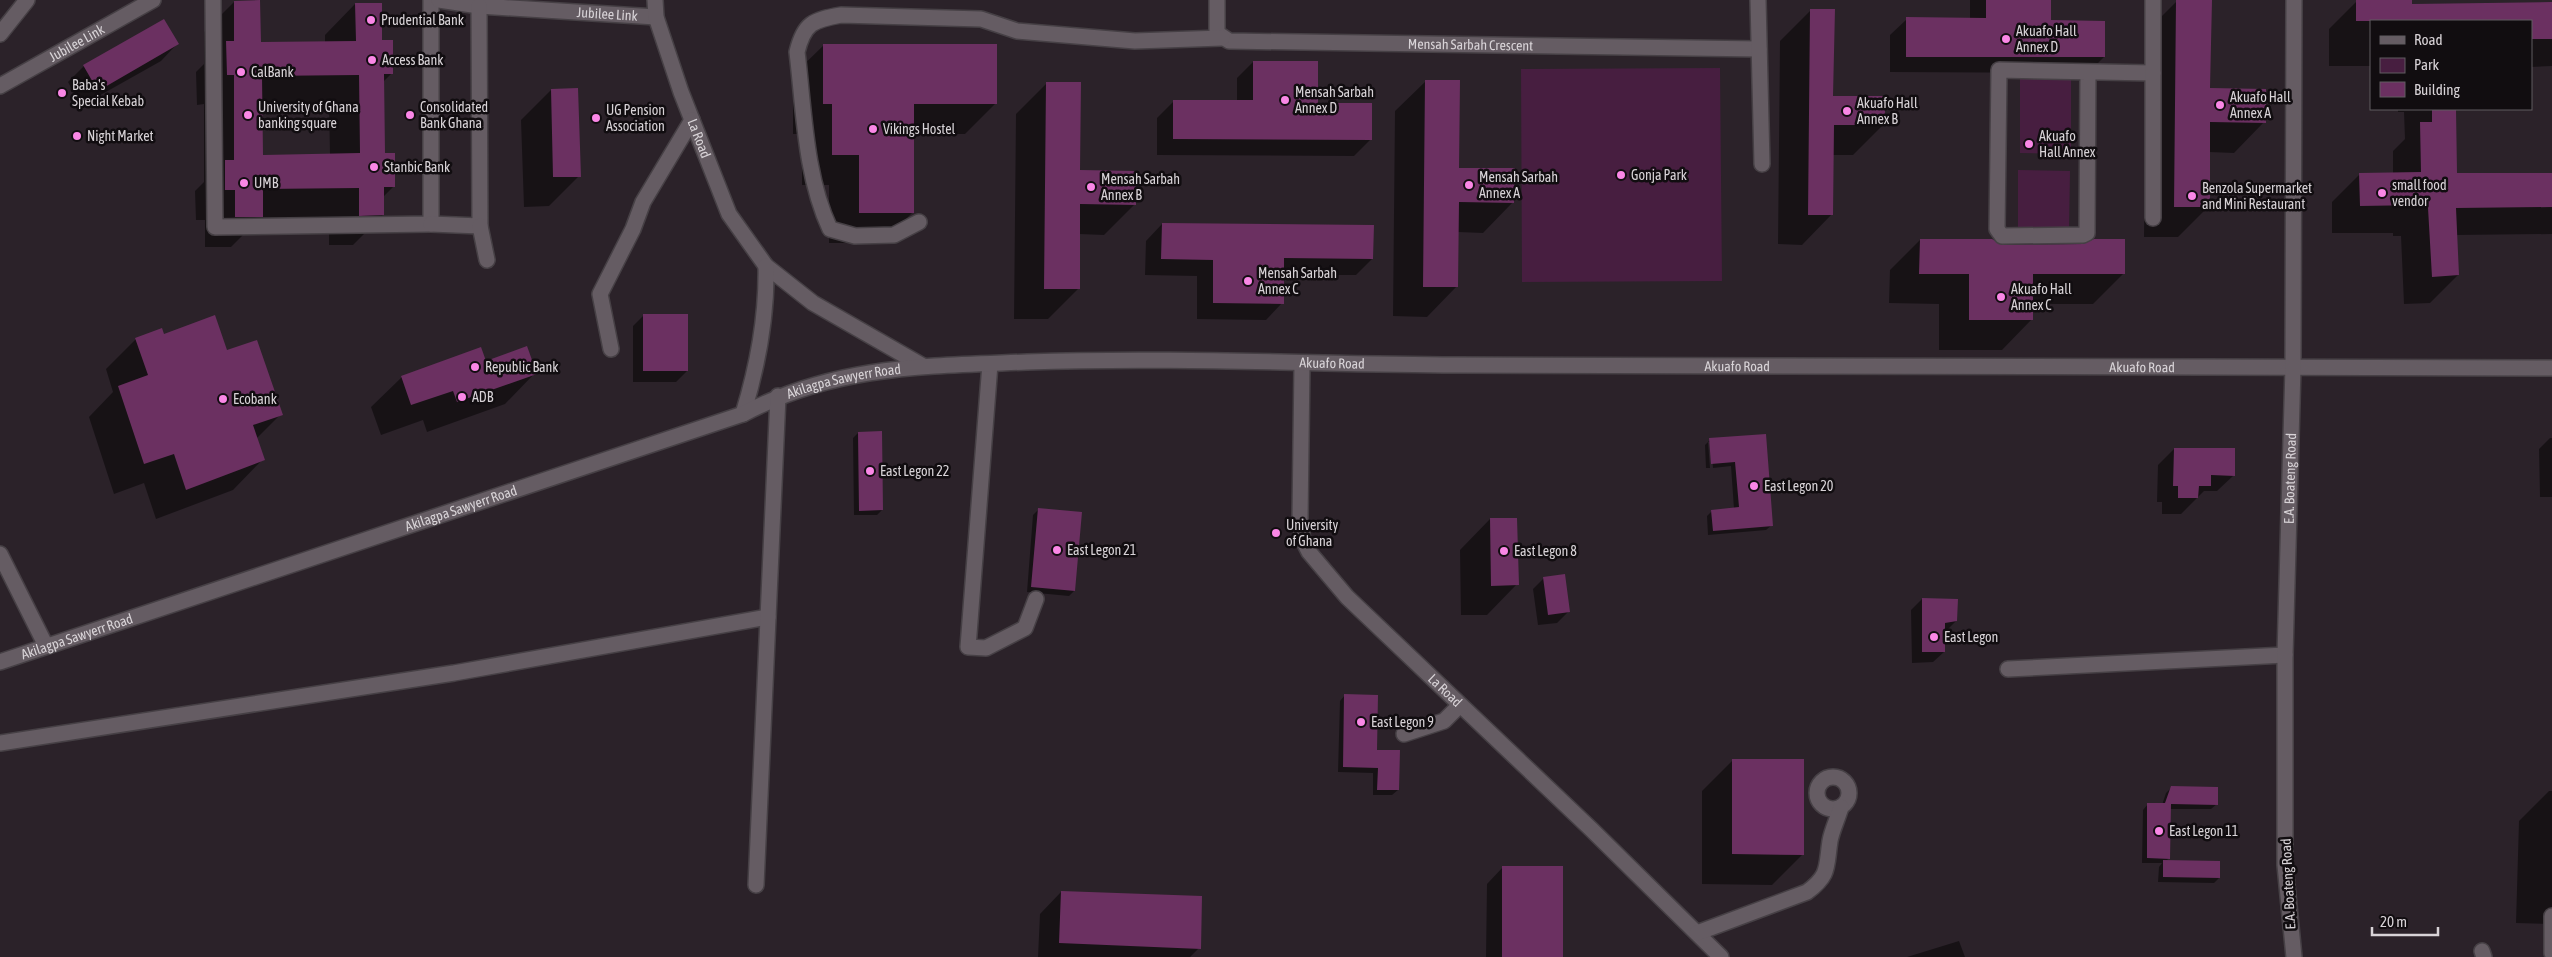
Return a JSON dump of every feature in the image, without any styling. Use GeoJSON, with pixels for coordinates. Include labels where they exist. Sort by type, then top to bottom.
{"type":"FeatureCollection","features":[{"type":"Feature","properties":{"kind":"street"},"geometry":{"type":"LineString","coordinates":[[0,34],[28,0]]}},
{"type":"Feature","properties":{"kind":"street","name":"Jubilee Link"},"geometry":{"type":"LineString","coordinates":[[0,86],[153,0]]}},
{"type":"Feature","properties":{"kind":"street"},"geometry":{"type":"LineString","coordinates":[[213,0],[215,227],[431,224],[480,226]]}},
{"type":"Feature","properties":{"kind":"street"},"geometry":{"type":"LineString","coordinates":[[431,0],[431,224]]}},
{"type":"Feature","properties":{"kind":"street","name":"Jubilee Link"},"geometry":{"type":"LineString","coordinates":[[441,0],[479,6],[656,17]]}},
{"type":"Feature","properties":{"kind":"street","name":"La Road"},"geometry":{"type":"LineString","coordinates":[[655,0],[656,17],[692,120],[729,214],[766,266],[812,303],[923,366]]}},
{"type":"Feature","properties":{"kind":"street"},"geometry":{"type":"LineString","coordinates":[[1217,0],[1217,33],[1222,38]]}},
{"type":"Feature","properties":{"kind":"street"},"geometry":{"type":"LineString","coordinates":[[1758,0],[1762,164]]}},
{"type":"Feature","properties":{"kind":"street"},"geometry":{"type":"LineString","coordinates":[[2153,218],[2154,0]]}},
{"type":"Feature","properties":{"kind":"street","name":"E.A. Boateng Road"},"geometry":{"type":"LineString","coordinates":[[2294,0],[2293,367],[2285,655],[2285,866],[2294,957]]}},
{"type":"Feature","properties":{"kind":"street"},"geometry":{"type":"LineString","coordinates":[[479,6],[480,226],[487,260]]}},
{"type":"Feature","properties":{"kind":"street","name":"Mensah Sarbah Crescent"},"geometry":{"type":"LineString","coordinates":[[919,222],[894,235],[855,236],[830,229],[820,208],[813,173],[798,52],[800,38],[810,24],[818,19],[841,15],[981,19],[1018,31],[1135,41],[1222,38],[1229,41],[1759,49]]}},
{"type":"Feature","properties":{"kind":"street"},"geometry":{"type":"LineString","coordinates":[[2088,72],[2087,233],[2082,235],[2002,236],[1997,229],[1999,70],[2153,73]]}},
{"type":"Feature","properties":{"kind":"street"},"geometry":{"type":"LineString","coordinates":[[611,349],[600,294],[633,229],[643,202],[692,120]]}},
{"type":"Feature","properties":{"kind":"street"},"geometry":{"type":"LineString","coordinates":[[743,414],[755,372],[763,333],[767,296],[766,266]]}},
{"type":"Feature","properties":{"kind":"street","name":"Akuafo Road"},"geometry":{"type":"LineString","coordinates":[[923,366],[1117,359],[1302,364],[1879,368],[2552,368]]}},
{"type":"Feature","properties":{"kind":"street"},"geometry":{"type":"LineString","coordinates":[[990,364],[968,646],[986,648],[1025,628],[1036,598]]}},
{"type":"Feature","properties":{"kind":"street","name":"La Road"},"geometry":{"type":"LineString","coordinates":[[1302,364],[1300,520],[1303,540],[1309,552],[1347,597],[1721,957]]}},
{"type":"Feature","properties":{"kind":"street","name":"Akilagpa Sawyerr Road"},"geometry":{"type":"LineString","coordinates":[[0,662],[743,414],[778,396],[818,382],[923,366]]}},
{"type":"Feature","properties":{"kind":"street"},"geometry":{"type":"LineString","coordinates":[[756,885],[778,396]]}},
{"type":"Feature","properties":{"kind":"street"},"geometry":{"type":"LineString","coordinates":[[0,554],[46,646]]}},
{"type":"Feature","properties":{"kind":"street"},"geometry":{"type":"LineString","coordinates":[[0,744],[444,674],[768,617]]}},
{"type":"Feature","properties":{"kind":"street"},"geometry":{"type":"LineString","coordinates":[[2008,669],[2285,655]]}},
{"type":"Feature","properties":{"kind":"street"},"geometry":{"type":"LineString","coordinates":[[1404,734],[1424,730],[1444,721],[1460,705]]}},
{"type":"Feature","properties":{"kind":"street"},"geometry":{"type":"LineString","coordinates":[[1697,933],[1807,892],[1822,882],[1829,863],[1830,841],[1841,807]]}},
{"type":"Feature","properties":{"kind":"street"},"geometry":{"type":"LineString","coordinates":[[2552,916],[2552,953]]}},
{"type":"Feature","properties":{"kind":"green space","name":"Gonja Park"},"geometry":{"type":"Polygon","coordinates":[[[1720,68],[1722,281],[1522,282],[1521,69],[1720,68]]]}},
{"type":"Feature","properties":{"kind":"green space"},"geometry":{"type":"Polygon","coordinates":[[[2020,79],[2071,79],[2071,154],[2020,153],[2020,79]]]}},
{"type":"Feature","properties":{"kind":"green space"},"geometry":{"type":"Polygon","coordinates":[[[2018,170],[2070,171],[2069,229],[2018,229],[2018,170]]]}},
{"type":"Feature","properties":{"kind":"building","name":"University of Ghana banking square"},"geometry":{"type":"Polygon","coordinates":[[[260,0],[261,42],[356,41],[355,3],[382,3],[382,40],[393,40],[393,74],[384,74],[385,153],[395,153],[395,187],[384,187],[384,215],[359,216],[359,188],[263,189],[263,217],[235,217],[235,190],[225,190],[225,160],[234,160],[234,75],[227,75],[226,41],[234,41],[234,1],[260,0]],[[359,75],[262,76],[263,155],[360,153],[359,75]]]}},
{"type":"Feature","properties":{"kind":"building","name":"Akuafo Hall Annex D"},"geometry":{"type":"Polygon","coordinates":[[[1986,0],[2051,0],[2051,20],[2105,21],[2105,57],[1906,57],[1906,17],[1986,18],[1986,0]]]}},
{"type":"Feature","properties":{"kind":"building","name":"Akuafo Hall Annex A"},"geometry":{"type":"Polygon","coordinates":[[[2176,0],[2212,0],[2210,88],[2266,89],[2266,123],[2210,122],[2210,207],[2174,207],[2176,0]]]}},
{"type":"Feature","properties":{"kind":"building"},"geometry":{"type":"Polygon","coordinates":[[[2356,0],[2412,0],[2412,4],[2552,2],[2552,39],[2532,39],[2532,20],[2356,21],[2356,0]]]}},
{"type":"Feature","properties":{"kind":"building","name":"Akuafo Hall Annex B"},"geometry":{"type":"Polygon","coordinates":[[[1810,9],[1835,9],[1833,96],[1885,96],[1885,125],[1834,125],[1833,215],[1808,215],[1810,9]]]}},
{"type":"Feature","properties":{"kind":"building"},"geometry":{"type":"Polygon","coordinates":[[[164,19],[179,44],[98,91],[83,65],[164,19]]]}},
{"type":"Feature","properties":{"kind":"building","name":"Vikings Hostel"},"geometry":{"type":"Polygon","coordinates":[[[823,44],[997,44],[997,104],[914,104],[914,213],[859,213],[859,155],[832,155],[832,104],[823,104],[823,44]]]}},
{"type":"Feature","properties":{"kind":"building","name":"Mensah Sarbah Annex D"},"geometry":{"type":"Polygon","coordinates":[[[1253,61],[1318,61],[1318,103],[1372,103],[1372,140],[1173,139],[1173,100],[1253,100],[1253,61]]]}},
{"type":"Feature","properties":{"kind":"building","name":"Mensah Sarbah Annex A"},"geometry":{"type":"Polygon","coordinates":[[[1425,80],[1460,80],[1459,168],[1515,168],[1514,203],[1459,202],[1458,287],[1423,287],[1425,80]]]}},
{"type":"Feature","properties":{"kind":"building","name":"Mensah Sarbah Annex B"},"geometry":{"type":"Polygon","coordinates":[[[1046,82],[1081,82],[1080,170],[1136,171],[1136,205],[1080,204],[1080,289],[1044,289],[1046,82]]]}},
{"type":"Feature","properties":{"kind":"building"},"geometry":{"type":"Polygon","coordinates":[[[578,88],[581,177],[553,177],[551,89],[578,88]]]}},
{"type":"Feature","properties":{"kind":"building"},"geometry":{"type":"Polygon","coordinates":[[[2432,110],[2456,110],[2457,173],[2552,173],[2552,207],[2456,208],[2459,275],[2432,277],[2428,208],[2421,208],[2421,205],[2360,206],[2359,173],[2421,172],[2420,122],[2432,122],[2432,110]]]}},
{"type":"Feature","properties":{"kind":"building","name":"Mensah Sarbah Annex C"},"geometry":{"type":"Polygon","coordinates":[[[1162,223],[1374,225],[1373,259],[1284,258],[1284,304],[1213,303],[1213,260],[1161,259],[1162,223]]]}},
{"type":"Feature","properties":{"kind":"building","name":"Akuafo Hall Annex C"},"geometry":{"type":"Polygon","coordinates":[[[1920,239],[1992,239],[2002,245],[2083,244],[2094,239],[2125,239],[2125,274],[2033,274],[2033,320],[1969,320],[1969,274],[1919,274],[1920,239]]]}},
{"type":"Feature","properties":{"kind":"building"},"geometry":{"type":"Polygon","coordinates":[[[643,314],[688,314],[688,371],[643,371],[643,314]]]}},
{"type":"Feature","properties":{"kind":"building"},"geometry":{"type":"Polygon","coordinates":[[[215,315],[227,350],[257,340],[283,415],[253,425],[265,460],[186,490],[174,454],[144,464],[118,386],[148,375],[135,338],[162,328],[164,334],[215,315]]]}},
{"type":"Feature","properties":{"kind":"building"},"geometry":{"type":"Polygon","coordinates":[[[527,346],[537,374],[457,402],[453,391],[411,405],[401,376],[481,347],[486,361],[527,346]]]}},
{"type":"Feature","properties":{"kind":"building","name":"East Legon 22"},"geometry":{"type":"Polygon","coordinates":[[[882,431],[883,510],[859,511],[858,432],[882,431]]]}},
{"type":"Feature","properties":{"kind":"building","name":"East Legon 20"},"geometry":{"type":"Polygon","coordinates":[[[1766,434],[1773,526],[1713,531],[1711,510],[1739,507],[1735,462],[1711,464],[1709,438],[1766,434]]]}},
{"type":"Feature","properties":{"kind":"building"},"geometry":{"type":"Polygon","coordinates":[[[2174,448],[2235,448],[2235,476],[2211,475],[2211,486],[2199,486],[2198,498],[2178,498],[2178,486],[2173,486],[2174,448]]]}},
{"type":"Feature","properties":{"kind":"building","name":"East Legon 21"},"geometry":{"type":"Polygon","coordinates":[[[1038,508],[1082,512],[1075,591],[1031,587],[1038,508]]]}},
{"type":"Feature","properties":{"kind":"building","name":"East Legon 8"},"geometry":{"type":"Polygon","coordinates":[[[1490,518],[1517,518],[1519,585],[1491,586],[1490,518]]]}},
{"type":"Feature","properties":{"kind":"building","name":"East Legon 8"},"geometry":{"type":"Polygon","coordinates":[[[1565,574],[1570,612],[1548,615],[1543,577],[1565,574]]]}},
{"type":"Feature","properties":{"kind":"building","name":"East Legon"},"geometry":{"type":"Polygon","coordinates":[[[1922,598],[1958,599],[1957,621],[1945,623],[1945,652],[1922,652],[1922,598]]]}},
{"type":"Feature","properties":{"kind":"building","name":"East Legon 9"},"geometry":{"type":"Polygon","coordinates":[[[1344,694],[1378,695],[1377,750],[1400,750],[1399,790],[1377,790],[1378,768],[1343,767],[1344,694]]]}},
{"type":"Feature","properties":{"kind":"building"},"geometry":{"type":"Polygon","coordinates":[[[1732,759],[1804,759],[1804,855],[1732,854],[1732,759]]]}},
{"type":"Feature","properties":{"kind":"building","name":"East Legon 11"},"geometry":{"type":"Polygon","coordinates":[[[2171,786],[2218,787],[2218,805],[2171,804],[2170,859],[2147,858],[2147,803],[2165,803],[2171,786]]]}},
{"type":"Feature","properties":{"kind":"building"},"geometry":{"type":"Polygon","coordinates":[[[2163,860],[2220,861],[2220,878],[2163,877],[2163,860]]]}},
{"type":"Feature","properties":{"kind":"building"},"geometry":{"type":"Polygon","coordinates":[[[1502,866],[1563,866],[1563,957],[1502,957],[1502,866]]]}},
{"type":"Feature","properties":{"kind":"building"},"geometry":{"type":"Polygon","coordinates":[[[1061,891],[1202,896],[1201,949],[1059,943],[1061,891]]]}},
{"type":"Feature","properties":{"kind":"place","name":"Prudential Bank"},"geometry":{"type":"Point","coordinates":[371,20]}},
{"type":"Feature","properties":{"kind":"place","name":"Akuafo Hall Annex D"},"geometry":{"type":"Point","coordinates":[2006,39]}},
{"type":"Feature","properties":{"kind":"place","name":"Access Bank"},"geometry":{"type":"Point","coordinates":[372,60]}},
{"type":"Feature","properties":{"kind":"place","name":"CalBank"},"geometry":{"type":"Point","coordinates":[241,72]}},
{"type":"Feature","properties":{"kind":"place","name":"Baba's Special Kebab"},"geometry":{"type":"Point","coordinates":[62,93]}},
{"type":"Feature","properties":{"kind":"place","name":"Mensah Sarbah Annex D"},"geometry":{"type":"Point","coordinates":[1285,100]}},
{"type":"Feature","properties":{"kind":"place","name":"Akuafo Hall Annex A"},"geometry":{"type":"Point","coordinates":[2220,105]}},
{"type":"Feature","properties":{"kind":"place","name":"Akuafo Hall Annex B"},"geometry":{"type":"Point","coordinates":[1847,111]}},
{"type":"Feature","properties":{"kind":"place","name":"University of Ghana banking square"},"geometry":{"type":"Point","coordinates":[248,115]}},
{"type":"Feature","properties":{"kind":"place","name":"Consolidated Bank Ghana"},"geometry":{"type":"Point","coordinates":[410,115]}},
{"type":"Feature","properties":{"kind":"place","name":"UG Pension Association"},"geometry":{"type":"Point","coordinates":[596,118]}},
{"type":"Feature","properties":{"kind":"place","name":"Vikings Hostel"},"geometry":{"type":"Point","coordinates":[873,129]}},
{"type":"Feature","properties":{"kind":"place","name":"Night Market"},"geometry":{"type":"Point","coordinates":[77,136]}},
{"type":"Feature","properties":{"kind":"place","name":"Akuafo Hall Annex"},"geometry":{"type":"Point","coordinates":[2029,144]}},
{"type":"Feature","properties":{"kind":"place","name":"Stanbic Bank"},"geometry":{"type":"Point","coordinates":[374,167]}},
{"type":"Feature","properties":{"kind":"place","name":"Gonja Park"},"geometry":{"type":"Point","coordinates":[1621,175]}},
{"type":"Feature","properties":{"kind":"place","name":"UMB"},"geometry":{"type":"Point","coordinates":[244,183]}},
{"type":"Feature","properties":{"kind":"place","name":"Mensah Sarbah Annex A"},"geometry":{"type":"Point","coordinates":[1469,185]}},
{"type":"Feature","properties":{"kind":"place","name":"Mensah Sarbah Annex B"},"geometry":{"type":"Point","coordinates":[1091,187]}},
{"type":"Feature","properties":{"kind":"place","name":"small food vendor"},"geometry":{"type":"Point","coordinates":[2382,193]}},
{"type":"Feature","properties":{"kind":"place","name":"Benzola Supermarket and Mini Restaurant"},"geometry":{"type":"Point","coordinates":[2192,196]}},
{"type":"Feature","properties":{"kind":"place","name":"Mensah Sarbah Annex C"},"geometry":{"type":"Point","coordinates":[1248,281]}},
{"type":"Feature","properties":{"kind":"place","name":"Akuafo Hall Annex C"},"geometry":{"type":"Point","coordinates":[2001,297]}},
{"type":"Feature","properties":{"kind":"place","name":"Republic Bank"},"geometry":{"type":"Point","coordinates":[475,367]}},
{"type":"Feature","properties":{"kind":"place","name":"ADB"},"geometry":{"type":"Point","coordinates":[462,397]}},
{"type":"Feature","properties":{"kind":"place","name":"Ecobank"},"geometry":{"type":"Point","coordinates":[223,399]}},
{"type":"Feature","properties":{"kind":"place","name":"East Legon 22"},"geometry":{"type":"Point","coordinates":[870,471]}},
{"type":"Feature","properties":{"kind":"place","name":"East Legon 20"},"geometry":{"type":"Point","coordinates":[1754,486]}},
{"type":"Feature","properties":{"kind":"place","name":"University of Ghana"},"geometry":{"type":"Point","coordinates":[1276,533]}},
{"type":"Feature","properties":{"kind":"place","name":"East Legon 21"},"geometry":{"type":"Point","coordinates":[1057,550]}},
{"type":"Feature","properties":{"kind":"place","name":"East Legon 8"},"geometry":{"type":"Point","coordinates":[1504,551]}},
{"type":"Feature","properties":{"kind":"place","name":"East Legon"},"geometry":{"type":"Point","coordinates":[1934,637]}},
{"type":"Feature","properties":{"kind":"place","name":"East Legon 9"},"geometry":{"type":"Point","coordinates":[1361,722]}},
{"type":"Feature","properties":{"kind":"place","name":"East Legon 11"},"geometry":{"type":"Point","coordinates":[2159,831]}}]}
